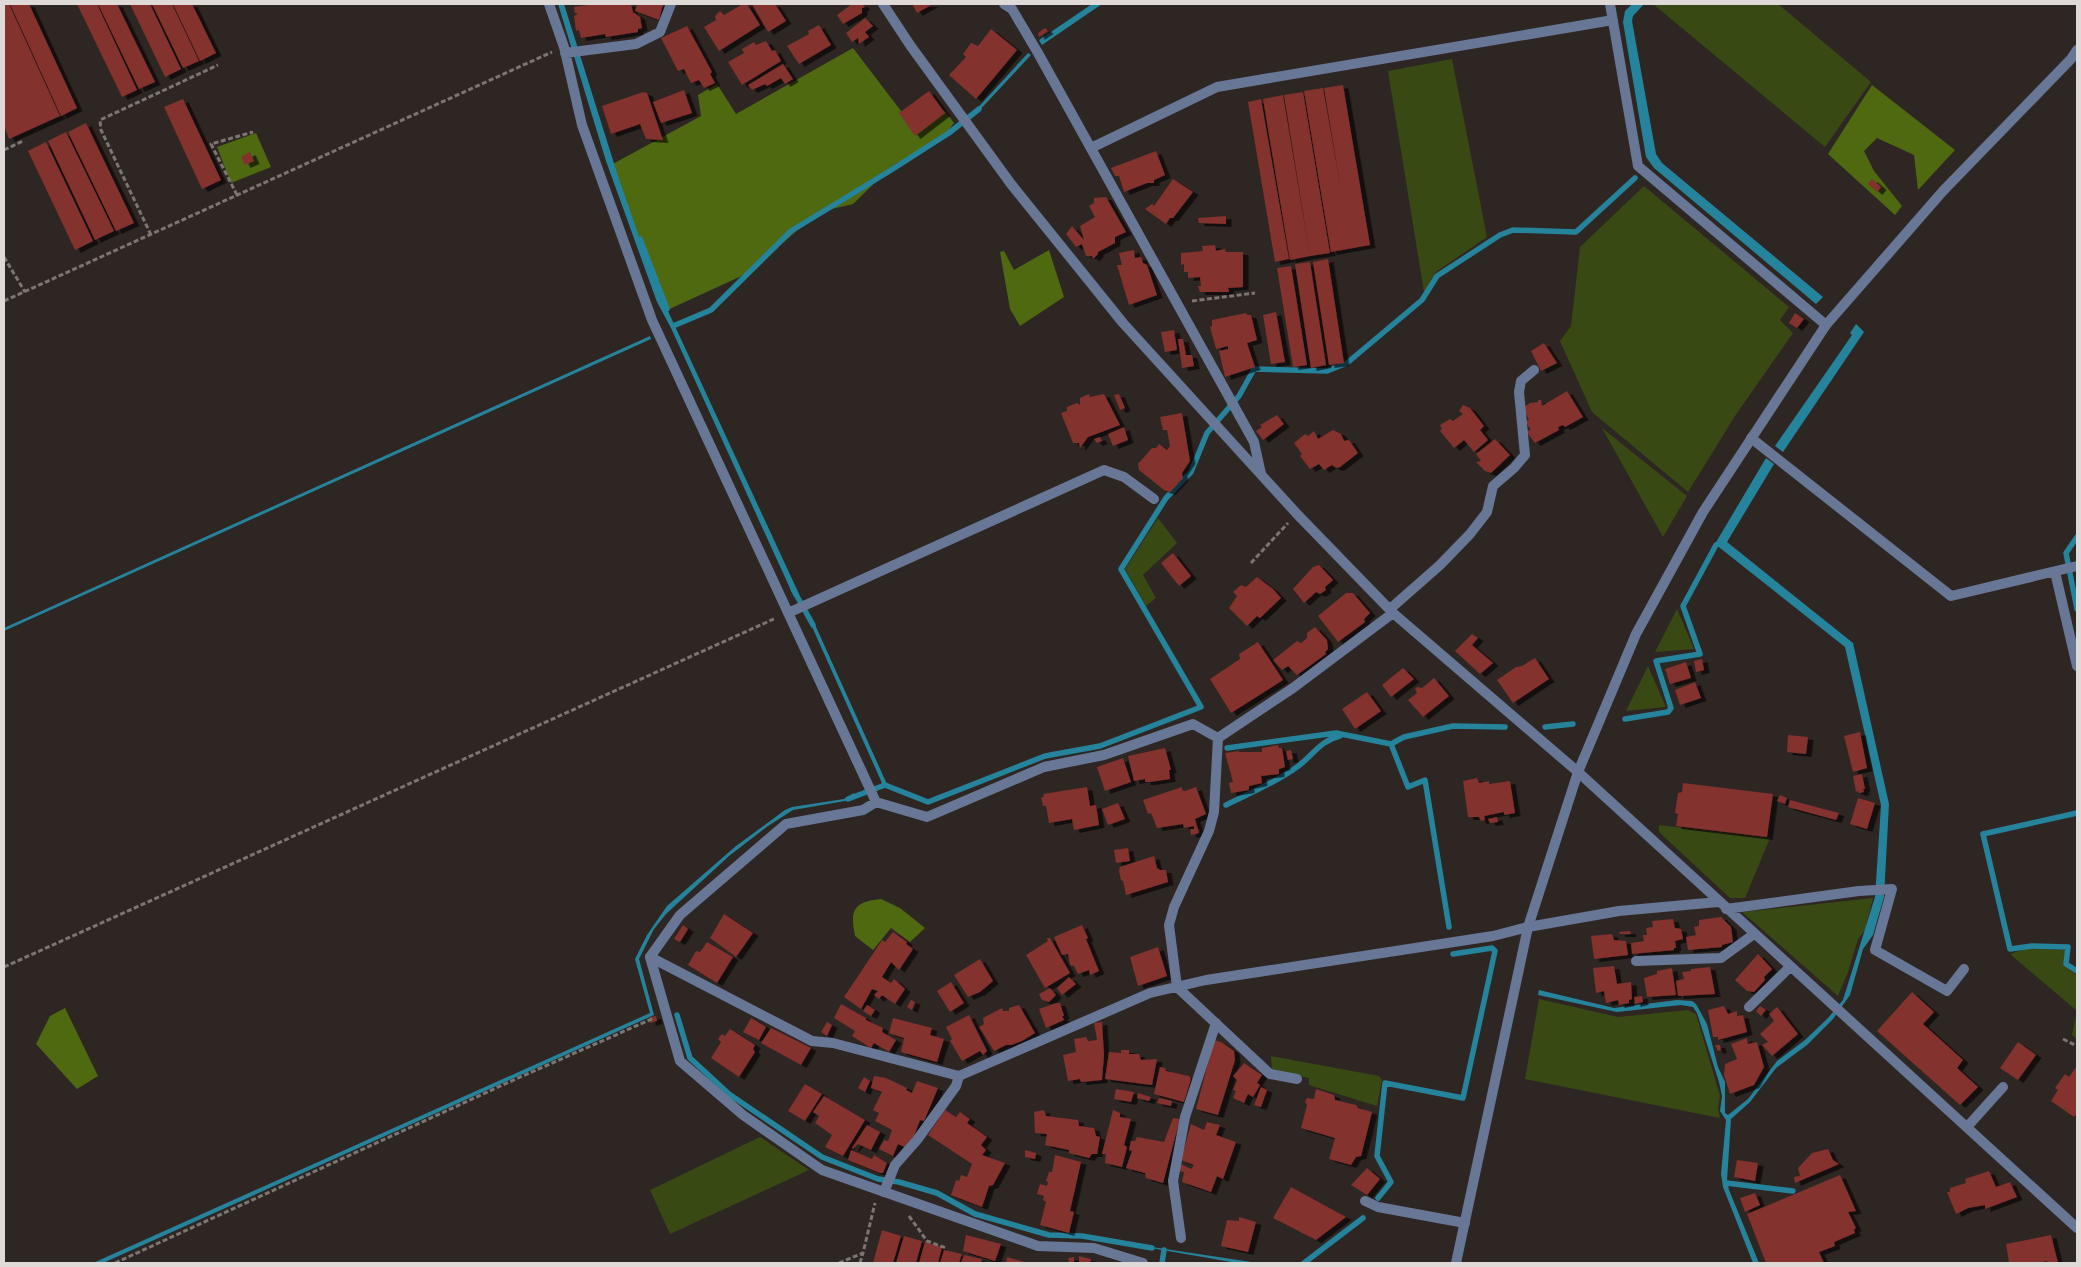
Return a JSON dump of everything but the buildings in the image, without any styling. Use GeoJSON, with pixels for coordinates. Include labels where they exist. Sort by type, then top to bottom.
{"type":"FeatureCollection","features":[{"type":"Feature","properties":{"kind":"street"},"geometry":{"type":"LineString","coordinates":[[549,4],[564,50],[582,125],[652,320],[876,802]]}},
{"type":"Feature","properties":{"kind":"street"},"geometry":{"type":"LineString","coordinates":[[564,50],[636,44],[660,32],[671,4]]}},
{"type":"Feature","properties":{"kind":"street"},"geometry":{"type":"LineString","coordinates":[[883,4],[910,45],[1011,184],[1122,323],[1297,514],[1392,611],[1578,772],[1718,902],[2077,1228]]}},
{"type":"Feature","properties":{"kind":"street"},"geometry":{"type":"LineString","coordinates":[[1004,4],[1012,9],[1254,442],[1261,475]]}},
{"type":"Feature","properties":{"kind":"street"},"geometry":{"type":"LineString","coordinates":[[1610,4],[1638,166],[1826,325]]}},
{"type":"Feature","properties":{"kind":"street"},"geometry":{"type":"LineString","coordinates":[[1091,148],[1217,88],[1613,20]]}},
{"type":"Feature","properties":{"kind":"street"},"geometry":{"type":"LineString","coordinates":[[1456,1263],[1528,927],[1578,772],[1636,634],[1702,512],[1826,325],[1943,191],[2071,59],[2077,50]]}},
{"type":"Feature","properties":{"kind":"street"},"geometry":{"type":"LineString","coordinates":[[1218,738],[1293,688],[1392,611],[1470,534],[1487,512],[1492,486],[1514,468],[1525,455],[1519,392],[1521,382],[1534,370]]}},
{"type":"Feature","properties":{"kind":"street"},"geometry":{"type":"LineString","coordinates":[[1751,438],[1951,596],[2077,566]]}},
{"type":"Feature","properties":{"kind":"street"},"geometry":{"type":"LineString","coordinates":[[788,613],[1104,470],[1124,477],[1154,499]]}},
{"type":"Feature","properties":{"kind":"street"},"geometry":{"type":"LineString","coordinates":[[2055,572],[2077,666]]}},
{"type":"Feature","properties":{"kind":"street"},"geometry":{"type":"LineString","coordinates":[[650,957],[680,915],[786,824],[863,810],[876,802],[927,817],[1044,767],[1104,754],[1193,724],[1218,738]]}},
{"type":"Feature","properties":{"kind":"street"},"geometry":{"type":"LineString","coordinates":[[1218,738],[1214,812],[1209,831],[1174,907],[1170,925],[1177,986],[1270,1074],[1297,1079]]}},
{"type":"Feature","properties":{"kind":"street"},"geometry":{"type":"LineString","coordinates":[[1726,909],[1859,891],[1892,889],[1875,950],[1947,991],[1964,969]]}},
{"type":"Feature","properties":{"kind":"street"},"geometry":{"type":"LineString","coordinates":[[650,957],[812,1041],[833,1043],[959,1076],[1150,993],[1177,986],[1216,978],[1493,936],[1528,927],[1619,911],[1718,902]]}},
{"type":"Feature","properties":{"kind":"street"},"geometry":{"type":"LineString","coordinates":[[1636,961],[1721,958],[1754,934]]}},
{"type":"Feature","properties":{"kind":"street"},"geometry":{"type":"LineString","coordinates":[[650,957],[680,1061],[743,1115],[822,1170],[1038,1246],[1094,1248],[1143,1263]]}},
{"type":"Feature","properties":{"kind":"street"},"geometry":{"type":"LineString","coordinates":[[1749,1007],[1790,967]]}},
{"type":"Feature","properties":{"kind":"street"},"geometry":{"type":"LineString","coordinates":[[1181,1238],[1172,1181],[1185,1117],[1216,1024]]}},
{"type":"Feature","properties":{"kind":"street"},"geometry":{"type":"LineString","coordinates":[[881,1191],[895,1164],[917,1140],[956,1086],[959,1076]]}},
{"type":"Feature","properties":{"kind":"street"},"geometry":{"type":"LineString","coordinates":[[1967,1127],[2003,1087]]}},
{"type":"Feature","properties":{"kind":"street"},"geometry":{"type":"LineString","coordinates":[[1365,1201],[1378,1207],[1465,1223]]}},
{"type":"Feature","properties":{"kind":"path"},"geometry":{"type":"LineString","coordinates":[[4,301],[564,50]]}},
{"type":"Feature","properties":{"kind":"path"},"geometry":{"type":"LineString","coordinates":[[151,235],[101,130],[100,120],[218,65]]}},
{"type":"Feature","properties":{"kind":"path"},"geometry":{"type":"LineString","coordinates":[[237,195],[211,144],[253,132]]}},
{"type":"Feature","properties":{"kind":"path"},"geometry":{"type":"LineString","coordinates":[[4,150],[23,141]]}},
{"type":"Feature","properties":{"kind":"path"},"geometry":{"type":"LineString","coordinates":[[4,257],[25,292]]}},
{"type":"Feature","properties":{"kind":"path"},"geometry":{"type":"LineString","coordinates":[[1176,303],[1255,293]]}},
{"type":"Feature","properties":{"kind":"path"},"geometry":{"type":"LineString","coordinates":[[1251,563],[1297,514]]}},
{"type":"Feature","properties":{"kind":"path"},"geometry":{"type":"LineString","coordinates":[[4,967],[788,613]]}},
{"type":"Feature","properties":{"kind":"path"},"geometry":{"type":"LineString","coordinates":[[115,1263],[666,1012]]}},
{"type":"Feature","properties":{"kind":"path"},"geometry":{"type":"LineString","coordinates":[[2063,1039],[2077,1046]]}},
{"type":"Feature","properties":{"kind":"path"},"geometry":{"type":"LineString","coordinates":[[860,1263],[881,1191]]}},
{"type":"Feature","properties":{"kind":"path"},"geometry":{"type":"LineString","coordinates":[[908,1215],[927,1241],[946,1248]]}},
{"type":"Feature","properties":{"kind":"path"},"geometry":{"type":"LineString","coordinates":[[839,1263],[863,1253]]}},
{"type":"Feature","properties":{"kind":"green space"},"geometry":{"type":"Polygon","coordinates":[[[1653,4],[1778,4],[1871,82],[1825,147],[1653,4]]]}},
{"type":"Feature","properties":{"kind":"green space"},"geometry":{"type":"Polygon","coordinates":[[[853,48],[917,132],[945,111],[954,123],[941,141],[892,166],[853,204],[819,212],[746,274],[663,312],[609,166],[701,116],[698,95],[717,84],[736,114],[853,48]]]}},
{"type":"Feature","properties":{"kind":"green space"},"geometry":{"type":"Polygon","coordinates":[[[1452,59],[1487,237],[1436,272],[1424,292],[1388,71],[1452,59]]]}},
{"type":"Feature","properties":{"kind":"green space"},"geometry":{"type":"Polygon","coordinates":[[[1872,85],[1955,150],[1918,190],[1914,155],[1877,138],[1864,151],[1874,171],[1902,206],[1895,215],[1828,154],[1872,85]]]}},
{"type":"Feature","properties":{"kind":"green space"},"geometry":{"type":"Polygon","coordinates":[[[256,133],[271,167],[231,183],[217,147],[256,133]]]}},
{"type":"Feature","properties":{"kind":"green space"},"geometry":{"type":"Polygon","coordinates":[[[1644,186],[1789,307],[1780,320],[1793,333],[1735,416],[1688,492],[1592,412],[1560,341],[1571,326],[1580,247],[1644,186]]]}},
{"type":"Feature","properties":{"kind":"green space"},"geometry":{"type":"Polygon","coordinates":[[[1049,250],[1064,297],[1020,326],[1010,309],[1000,252],[1004,251],[1014,270],[1049,250]]]}},
{"type":"Feature","properties":{"kind":"green space"},"geometry":{"type":"Polygon","coordinates":[[[1602,428],[1687,496],[1663,537],[1602,428]]]}},
{"type":"Feature","properties":{"kind":"green space"},"geometry":{"type":"Polygon","coordinates":[[[1158,518],[1177,543],[1143,575],[1156,598],[1146,606],[1125,569],[1158,518]]]}},
{"type":"Feature","properties":{"kind":"green space"},"geometry":{"type":"Polygon","coordinates":[[[1677,609],[1694,649],[1655,652],[1677,609]]]}},
{"type":"Feature","properties":{"kind":"green space"},"geometry":{"type":"Polygon","coordinates":[[[1648,666],[1666,707],[1626,711],[1648,666]]]}},
{"type":"Feature","properties":{"kind":"green space"},"geometry":{"type":"Polygon","coordinates":[[[1659,825],[1770,838],[1745,898],[1730,898],[1659,832],[1659,825]]]}},
{"type":"Feature","properties":{"kind":"green space"},"geometry":{"type":"Polygon","coordinates":[[[1873,898],[1865,930],[1858,939],[1838,996],[1742,912],[1873,898]]]}},
{"type":"Feature","properties":{"kind":"green space"},"geometry":{"type":"Polygon","coordinates":[[[881,899],[900,908],[925,928],[910,942],[891,928],[873,950],[855,936],[853,920],[859,905],[864,902],[881,899]]]}},
{"type":"Feature","properties":{"kind":"green space"},"geometry":{"type":"Polygon","coordinates":[[[2027,948],[2065,950],[2066,967],[2077,975],[2077,1011],[2010,954],[2027,948]]]}},
{"type":"Feature","properties":{"kind":"green space"},"geometry":{"type":"Polygon","coordinates":[[[1539,999],[1618,1017],[1688,1010],[1696,1014],[1720,1096],[1718,1108],[1720,1118],[1525,1079],[1539,999]]]}},
{"type":"Feature","properties":{"kind":"green space"},"geometry":{"type":"Polygon","coordinates":[[[65,1008],[98,1076],[77,1089],[36,1044],[50,1016],[65,1008]]]}},
{"type":"Feature","properties":{"kind":"green space"},"geometry":{"type":"Polygon","coordinates":[[[2077,1011],[2077,1039],[2072,1035],[2077,1011]]]}},
{"type":"Feature","properties":{"kind":"green space"},"geometry":{"type":"Polygon","coordinates":[[[1271,1056],[1379,1076],[1382,1080],[1377,1106],[1309,1085],[1309,1078],[1272,1071],[1271,1056]]]}},
{"type":"Feature","properties":{"kind":"green space"},"geometry":{"type":"Polygon","coordinates":[[[760,1137],[809,1170],[670,1234],[650,1190],[760,1137]]]}},
{"type":"Feature","properties":{"kind":"water"},"geometry":{"type":"Polygon","coordinates":[[[558,4],[564,4],[617,173],[655,283],[799,594],[794,597],[671,328],[657,302],[606,161],[558,4]]]}},
{"type":"Feature","properties":{"kind":"water"},"geometry":{"type":"Polygon","coordinates":[[[1092,4],[1102,4],[1042,45],[1039,40],[1092,4]]]}},
{"type":"Feature","properties":{"kind":"water"},"geometry":{"type":"Polygon","coordinates":[[[1632,4],[1644,4],[1633,16],[1632,21],[1656,154],[1662,163],[1823,297],[1816,304],[1654,168],[1646,157],[1623,22],[1625,11],[1632,4]]]}},
{"type":"Feature","properties":{"kind":"water"},"geometry":{"type":"Polygon","coordinates":[[[1028,53],[1031,55],[975,115],[973,113],[1028,53]]]}},
{"type":"Feature","properties":{"kind":"water"},"geometry":{"type":"Polygon","coordinates":[[[1856,324],[1864,332],[1783,452],[1775,446],[1852,335],[1850,333],[1856,324]]]}},
{"type":"Feature","properties":{"kind":"water"},"geometry":{"type":"Polygon","coordinates":[[[650,336],[651,339],[4,631],[4,628],[650,336]]]}},
{"type":"Feature","properties":{"kind":"water"},"geometry":{"type":"Polygon","coordinates":[[[1766,458],[1774,464],[1727,542],[1853,643],[1889,804],[1884,897],[1873,935],[1863,949],[1850,995],[1833,1019],[1807,1045],[1776,1068],[1750,1102],[1731,1119],[1727,1181],[1759,1263],[1753,1263],[1723,1187],[1721,1174],[1726,1120],[1720,1111],[1722,1096],[1697,1013],[1693,1007],[1681,1005],[1617,1012],[1538,995],[1539,990],[1614,1008],[1677,1000],[1692,1001],[1696,1004],[1707,1024],[1718,1067],[1725,1082],[1725,1113],[1728,1115],[1748,1099],[1777,1061],[1805,1040],[1828,1018],[1843,1000],[1875,897],[1881,805],[1845,647],[1715,544],[1766,458]]]}},
{"type":"Feature","properties":{"kind":"water"},"geometry":{"type":"Polygon","coordinates":[[[812,618],[886,782],[885,788],[882,788],[882,783],[809,620],[812,618]]]}},
{"type":"Feature","properties":{"kind":"water"},"geometry":{"type":"Polygon","coordinates":[[[854,793],[856,797],[845,801],[793,810],[768,826],[729,856],[666,914],[654,929],[639,959],[654,1015],[103,1263],[93,1263],[650,1013],[635,959],[647,935],[667,906],[736,846],[785,810],[792,807],[844,799],[854,793]]]}},
{"type":"Feature","properties":{"kind":"water"},"geometry":{"type":"Polygon","coordinates":[[[1145,1247],[1152,1247],[1258,1263],[1237,1263],[1145,1247]]]}},
{"type":"Feature","properties":{"kind":"waterway"},"geometry":{"type":"LineString","coordinates":[[673,326],[711,310],[791,231],[949,133],[979,109]]}},
{"type":"Feature","properties":{"kind":"waterway"},"geometry":{"type":"LineString","coordinates":[[885,785],[928,802],[1045,756],[1100,746],[1201,707],[1121,569],[1166,498],[1191,472],[1207,433],[1239,396],[1254,369],[1327,371],[1347,363],[1422,300],[1437,276],[1500,235],[1513,230],[1576,232],[1635,178]]}},
{"type":"Feature","properties":{"kind":"waterway"},"geometry":{"type":"LineString","coordinates":[[640,239],[667,309]]}},
{"type":"Feature","properties":{"kind":"waterway"},"geometry":{"type":"LineString","coordinates":[[2077,537],[2066,553],[2077,609]]}},
{"type":"Feature","properties":{"kind":"waterway"},"geometry":{"type":"LineString","coordinates":[[1625,719],[1668,712],[1671,708],[1656,661],[1700,654],[1683,606],[1716,545],[1721,543]]}},
{"type":"Feature","properties":{"kind":"waterway"},"geometry":{"type":"LineString","coordinates":[[793,589],[813,625]]}},
{"type":"Feature","properties":{"kind":"waterway"},"geometry":{"type":"LineString","coordinates":[[1545,727],[1573,724]]}},
{"type":"Feature","properties":{"kind":"waterway"},"geometry":{"type":"LineString","coordinates":[[1227,748],[1336,733],[1391,744],[1404,737],[1453,726],[1505,727]]}},
{"type":"Feature","properties":{"kind":"waterway"},"geometry":{"type":"LineString","coordinates":[[1226,805],[1289,773],[1327,741],[1340,736]]}},
{"type":"Feature","properties":{"kind":"waterway"},"geometry":{"type":"LineString","coordinates":[[1391,744],[1408,787],[1425,780],[1449,927]]}},
{"type":"Feature","properties":{"kind":"waterway"},"geometry":{"type":"LineString","coordinates":[[848,799],[884,784]]}},
{"type":"Feature","properties":{"kind":"waterway"},"geometry":{"type":"LineString","coordinates":[[2077,813],[1983,834],[2010,949],[2032,946],[2068,947],[2066,964],[2077,971]]}},
{"type":"Feature","properties":{"kind":"waterway"},"geometry":{"type":"LineString","coordinates":[[1378,1198],[1391,1182],[1377,1156],[1385,1083],[1463,1098],[1495,951],[1492,948],[1453,954]]}},
{"type":"Feature","properties":{"kind":"waterway"},"geometry":{"type":"LineString","coordinates":[[677,1015],[690,1058],[729,1094],[822,1157],[878,1179],[899,1182],[937,1193],[975,1214],[1049,1235],[1082,1236],[1152,1248]]}},
{"type":"Feature","properties":{"kind":"waterway"},"geometry":{"type":"LineString","coordinates":[[1726,1183],[1793,1191]]}},
{"type":"Feature","properties":{"kind":"waterway"},"geometry":{"type":"LineString","coordinates":[[1304,1263],[1363,1218]]}},
{"type":"Feature","properties":{"kind":"waterway"},"geometry":{"type":"LineString","coordinates":[[1162,1263],[1164,1250]]}}]}
